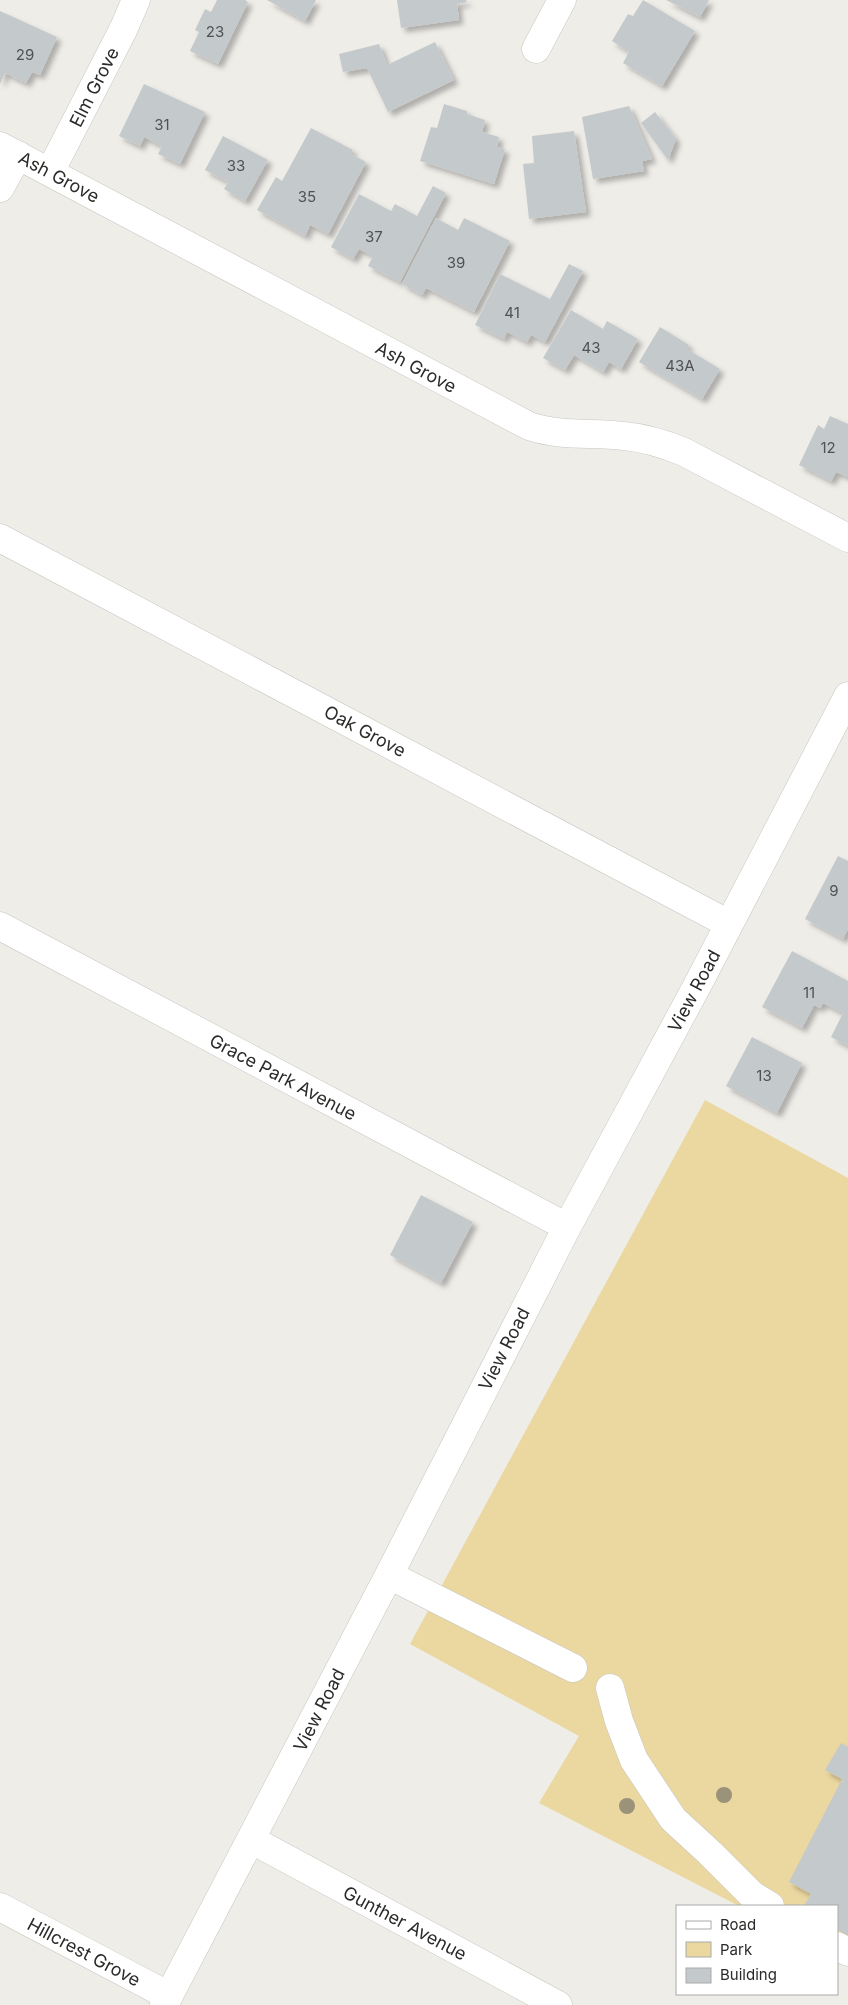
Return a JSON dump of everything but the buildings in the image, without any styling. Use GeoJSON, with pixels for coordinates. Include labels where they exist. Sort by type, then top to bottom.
{"type":"FeatureCollection","features":[{"type":"Feature","properties":{"kind":"street","name":"Elm Grove"},"geometry":{"type":"LineString","coordinates":[[50,172],[123,30],[136,0]]}},
{"type":"Feature","properties":{"kind":"street"},"geometry":{"type":"LineString","coordinates":[[536,49],[562,0]]}},
{"type":"Feature","properties":{"kind":"street","name":"Ash Grove"},"geometry":{"type":"LineString","coordinates":[[9,150],[529,426],[547,432],[626,436],[666,445],[684,452],[848,538]]}},
{"type":"Feature","properties":{"kind":"street"},"geometry":{"type":"LineString","coordinates":[[0,188],[9,150]]}},
{"type":"Feature","properties":{"kind":"street","name":"Oak Grove"},"geometry":{"type":"LineString","coordinates":[[0,538],[729,924]]}},
{"type":"Feature","properties":{"kind":"street","name":"View Road"},"geometry":{"type":"LineString","coordinates":[[166,2001],[252,1840],[389,1575],[566,1227],[846,704]]}},
{"type":"Feature","properties":{"kind":"street","name":"Grace Park Avenue"},"geometry":{"type":"LineString","coordinates":[[0,926],[566,1227]]}},
{"type":"Feature","properties":{"kind":"street"},"geometry":{"type":"LineString","coordinates":[[389,1575],[572,1668]]}},
{"type":"Feature","properties":{"kind":"street"},"geometry":{"type":"LineString","coordinates":[[610,1688],[619,1721],[634,1760],[673,1819],[710,1852],[752,1895],[768,1905]]}},
{"type":"Feature","properties":{"kind":"street","name":"Gunther Avenue"},"geometry":{"type":"LineString","coordinates":[[252,1840],[558,2005]]}},
{"type":"Feature","properties":{"kind":"street","name":"Hillcrest Grove"},"geometry":{"type":"LineString","coordinates":[[0,1907],[166,2001]]}},
{"type":"Feature","properties":{"kind":"green space"},"geometry":{"type":"Polygon","coordinates":[[[705,1100],[848,1178],[848,1962],[838,1957],[838,1905],[737,1905],[539,1803],[579,1736],[410,1644],[705,1100]]]}}]}
